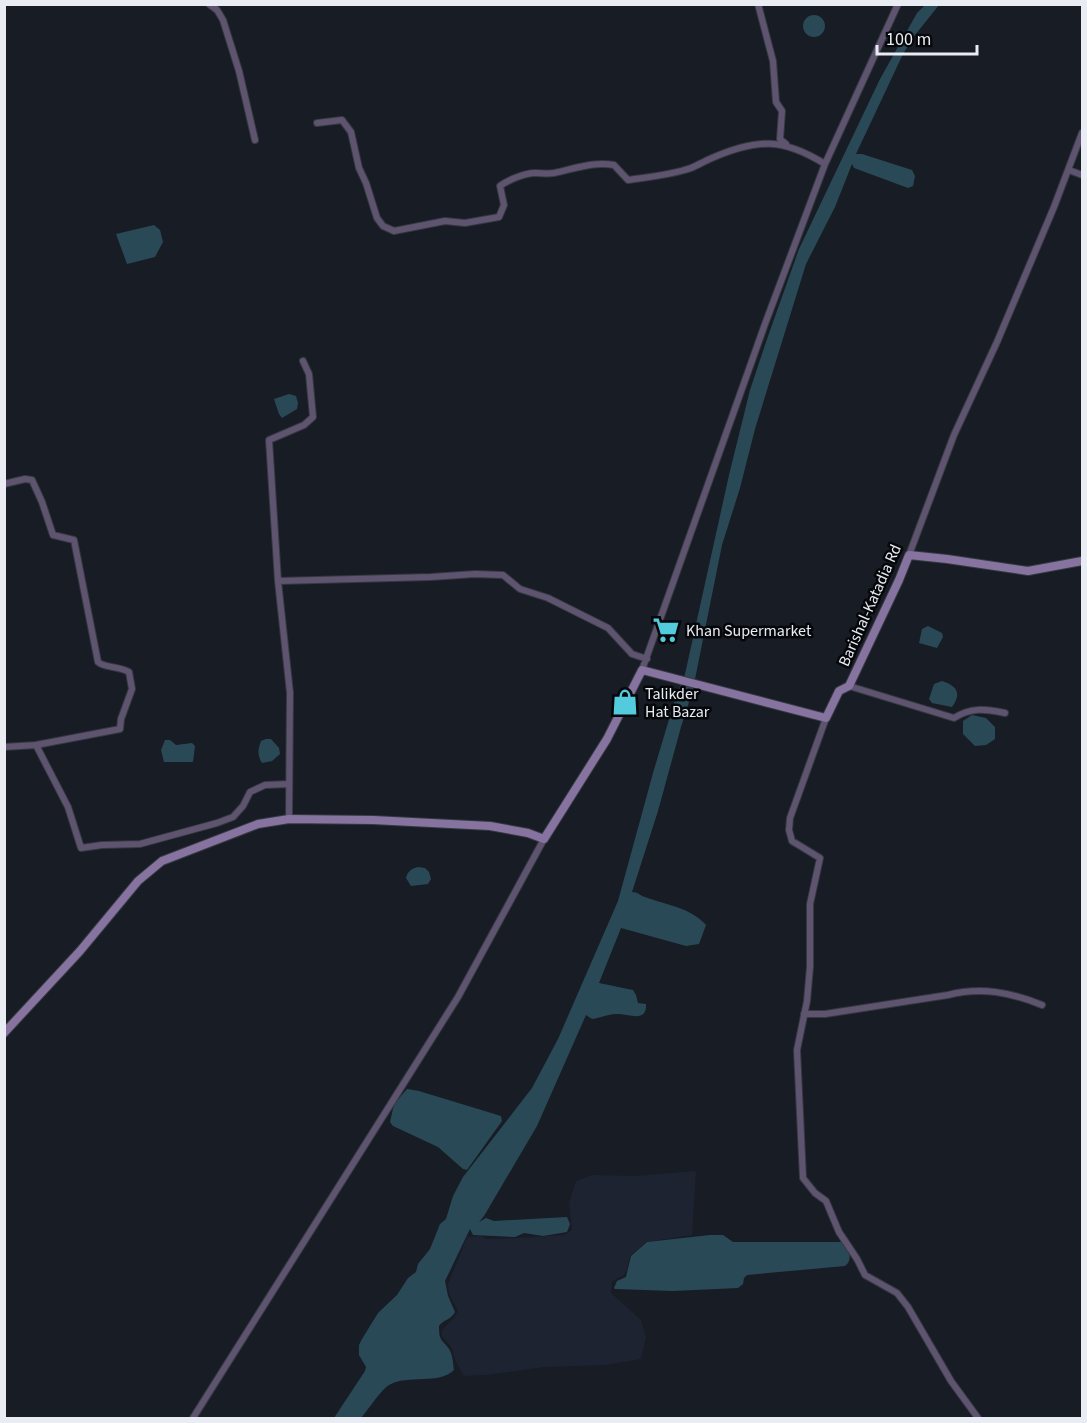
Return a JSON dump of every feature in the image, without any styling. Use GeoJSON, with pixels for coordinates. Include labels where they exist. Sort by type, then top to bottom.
{"type":"FeatureCollection","features":[{"type":"Feature","properties":{"kind":"main road"},"geometry":{"type":"LineString","coordinates":[[909,555],[947,558],[1028,571],[1083,561]]}},
{"type":"Feature","properties":{"kind":"main road","name":"Barishal-Katadia Rd"},"geometry":{"type":"LineString","coordinates":[[826,718],[839,691],[849,686],[909,555]]}},
{"type":"Feature","properties":{"kind":"main road"},"geometry":{"type":"LineString","coordinates":[[4,1033],[80,951],[138,881],[162,861],[258,824],[289,819],[373,820],[490,826],[528,833],[544,839],[607,739],[642,670],[826,718]]}},
{"type":"Feature","properties":{"kind":"street"},"geometry":{"type":"LineString","coordinates":[[209,4],[217,10],[223,20],[255,140]]}},
{"type":"Feature","properties":{"kind":"street"},"geometry":{"type":"LineString","coordinates":[[758,4],[773,61],[776,102],[782,111],[780,139],[789,146]]}},
{"type":"Feature","properties":{"kind":"street"},"geometry":{"type":"LineString","coordinates":[[642,670],[765,324],[825,164],[898,4]]}},
{"type":"Feature","properties":{"kind":"street"},"geometry":{"type":"LineString","coordinates":[[317,123],[342,120],[351,132],[359,168],[376,218],[383,226],[394,231],[445,221],[465,223],[499,218],[504,205],[500,186],[506,182],[533,173],[551,173],[583,165],[614,165],[628,180],[682,171],[742,147],[757,144],[789,146],[804,151],[825,164]]}},
{"type":"Feature","properties":{"kind":"street","name":"Barishal-Katadia Rd"},"geometry":{"type":"LineString","coordinates":[[909,555],[954,435],[998,342],[1083,133]]}},
{"type":"Feature","properties":{"kind":"street"},"geometry":{"type":"LineString","coordinates":[[1068,170],[1083,175]]}},
{"type":"Feature","properties":{"kind":"street"},"geometry":{"type":"LineString","coordinates":[[289,819],[290,693],[278,580],[269,440],[304,425],[313,417],[309,374],[303,361]]}},
{"type":"Feature","properties":{"kind":"street"},"geometry":{"type":"LineString","coordinates":[[4,484],[25,479],[32,480],[53,535],[74,540],[98,662],[101,665],[122,668],[129,672],[132,688],[121,719],[120,729],[36,745],[4,747]]}},
{"type":"Feature","properties":{"kind":"street"},"geometry":{"type":"LineString","coordinates":[[278,580],[503,575],[520,589],[548,598],[608,628],[633,654],[647,659]]}},
{"type":"Feature","properties":{"kind":"street"},"geometry":{"type":"LineString","coordinates":[[849,686],[954,718],[965,711],[984,709],[1005,713]]}},
{"type":"Feature","properties":{"kind":"street"},"geometry":{"type":"LineString","coordinates":[[826,718],[790,819],[789,830],[792,841],[820,858],[810,904],[810,967],[797,1050],[803,1178],[815,1194],[826,1201],[839,1232],[865,1275],[897,1293],[908,1308],[951,1381],[978,1419]]}},
{"type":"Feature","properties":{"kind":"street"},"geometry":{"type":"LineString","coordinates":[[36,745],[68,807],[81,848],[140,844],[217,824],[233,817],[243,806],[250,792],[265,785],[289,784]]}},
{"type":"Feature","properties":{"kind":"street"},"geometry":{"type":"LineString","coordinates":[[193,1419],[458,997],[544,839]]}},
{"type":"Feature","properties":{"kind":"street"},"geometry":{"type":"LineString","coordinates":[[804,1014],[825,1014],[963,991],[989,990],[1020,996],[1042,1005]]}},
{"type":"Feature","properties":{"kind":"shaded area"},"geometry":{"type":"Polygon","coordinates":[[[925,5],[939,5],[903,54],[856,154],[912,170],[915,176],[913,186],[908,188],[854,168],[852,164],[835,207],[806,264],[722,545],[693,689],[632,892],[685,910],[700,919],[706,925],[699,944],[686,946],[621,928],[599,983],[633,990],[638,1003],[646,1004],[645,1010],[640,1016],[613,1014],[592,1019],[586,1015],[537,1126],[479,1222],[486,1218],[494,1221],[567,1217],[570,1224],[567,1232],[543,1236],[524,1233],[515,1237],[473,1235],[470,1229],[445,1281],[455,1312],[439,1326],[440,1338],[449,1349],[454,1370],[440,1377],[405,1380],[389,1385],[361,1418],[334,1418],[365,1371],[366,1367],[359,1355],[359,1345],[362,1339],[378,1313],[416,1272],[418,1264],[430,1249],[440,1224],[446,1219],[453,1196],[463,1177],[532,1088],[558,1039],[618,901],[653,773],[685,674],[729,475],[750,390],[767,339],[799,249],[880,79],[917,13],[925,5]]]}},
{"type":"Feature","properties":{"kind":"shaded area"},"geometry":{"type":"Polygon","coordinates":[[[814,15],[822,18],[825,26],[822,34],[814,37],[806,34],[803,26],[806,18],[814,15]]]}},
{"type":"Feature","properties":{"kind":"shaded area"},"geometry":{"type":"Polygon","coordinates":[[[154,225],[160,230],[163,242],[155,257],[127,264],[116,234],[154,225]]]}},
{"type":"Feature","properties":{"kind":"shaded area"},"geometry":{"type":"Polygon","coordinates":[[[289,394],[296,396],[297,409],[282,418],[274,399],[289,394]]]}},
{"type":"Feature","properties":{"kind":"shaded area"},"geometry":{"type":"Polygon","coordinates":[[[928,626],[942,633],[943,637],[937,648],[919,643],[922,629],[928,626]]]}},
{"type":"Feature","properties":{"kind":"shaded area"},"geometry":{"type":"Polygon","coordinates":[[[942,681],[951,685],[956,691],[957,698],[952,707],[932,703],[929,699],[934,684],[942,681]]]}},
{"type":"Feature","properties":{"kind":"shaded area"},"geometry":{"type":"Polygon","coordinates":[[[972,715],[986,718],[995,727],[995,739],[986,745],[975,746],[963,734],[963,721],[972,715]]]}},
{"type":"Feature","properties":{"kind":"shaded area"},"geometry":{"type":"Polygon","coordinates":[[[271,739],[279,748],[280,754],[272,761],[262,763],[259,749],[261,741],[271,739]]]}},
{"type":"Feature","properties":{"kind":"shaded area"},"geometry":{"type":"Polygon","coordinates":[[[165,740],[170,740],[176,745],[192,743],[195,746],[193,762],[164,762],[161,750],[165,740]]]}},
{"type":"Feature","properties":{"kind":"shaded area"},"geometry":{"type":"Polygon","coordinates":[[[418,867],[425,868],[431,879],[428,884],[411,886],[406,878],[410,871],[418,867]]]}},
{"type":"Feature","properties":{"kind":"shaded area"},"geometry":{"type":"Polygon","coordinates":[[[407,1089],[501,1116],[502,1121],[467,1170],[438,1147],[393,1126],[390,1122],[394,1104],[407,1089]]]}},
{"type":"Feature","properties":{"kind":"shaded area"},"geometry":{"type":"Polygon","coordinates":[[[696,1171],[692,1235],[646,1242],[630,1256],[623,1276],[612,1281],[611,1293],[641,1320],[646,1337],[641,1359],[605,1365],[545,1367],[464,1376],[456,1362],[452,1348],[442,1336],[442,1330],[458,1311],[449,1293],[448,1284],[467,1237],[481,1236],[486,1239],[564,1235],[572,1230],[569,1203],[576,1181],[592,1175],[636,1176],[696,1171]]]}},
{"type":"Feature","properties":{"kind":"shaded area"},"geometry":{"type":"Polygon","coordinates":[[[723,1235],[733,1242],[841,1242],[846,1245],[850,1259],[845,1266],[747,1275],[743,1284],[738,1288],[673,1291],[614,1288],[617,1281],[626,1277],[631,1256],[647,1242],[723,1235]]]}},
{"type":"Feature","properties":{"kind":"place","name":"Khan Supermarket"},"geometry":{"type":"Point","coordinates":[666,630]}},
{"type":"Feature","properties":{"kind":"place","name":"Talikder Hat Bazar"},"geometry":{"type":"Point","coordinates":[625,702]}}]}
